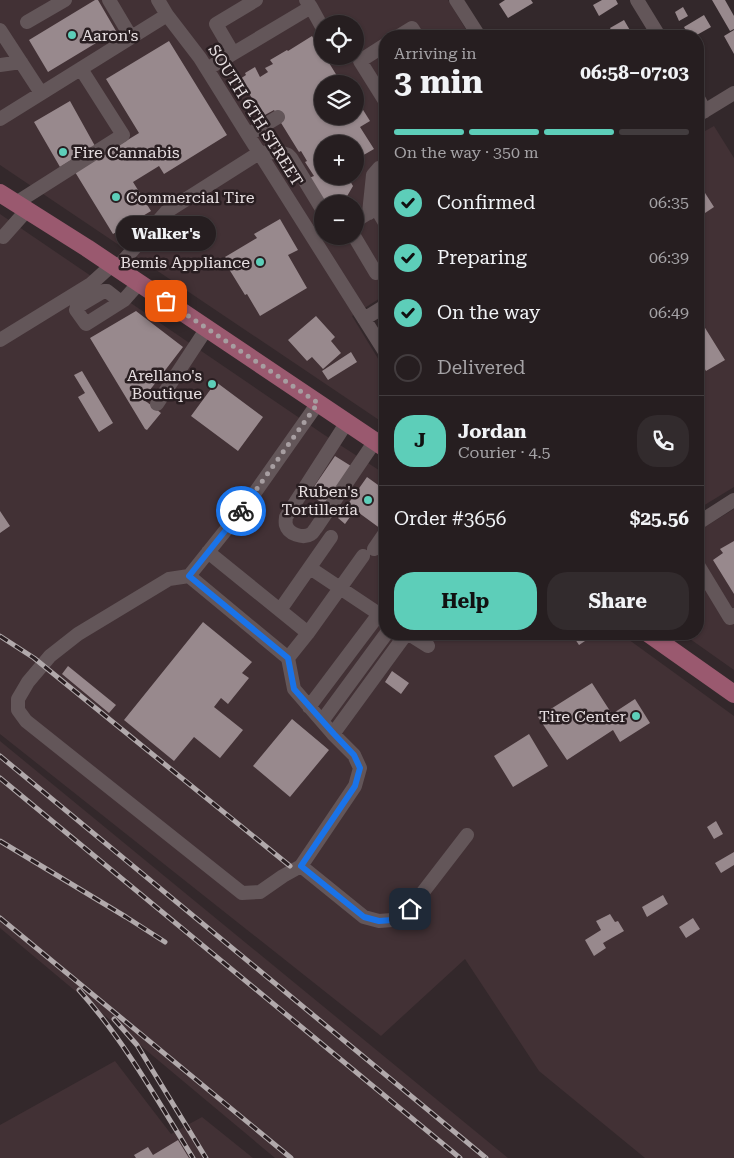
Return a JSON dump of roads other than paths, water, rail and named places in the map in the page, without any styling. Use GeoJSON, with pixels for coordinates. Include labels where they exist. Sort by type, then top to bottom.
{"type":"FeatureCollection","features":[{"type":"Feature","properties":{"kind":"main road"},"geometry":{"type":"LineString","coordinates":[[0,193],[139,282],[379,443]]}},
{"type":"Feature","properties":{"kind":"main road"},"geometry":{"type":"LineString","coordinates":[[658,640],[734,694]]}},
{"type":"Feature","properties":{"kind":"street"},"geometry":{"type":"LineString","coordinates":[[27,22],[65,0]]}},
{"type":"Feature","properties":{"kind":"street"},"geometry":{"type":"LineString","coordinates":[[109,0],[132,37]]}},
{"type":"Feature","properties":{"kind":"street","name":"SOUTH 6TH STREET"},"geometry":{"type":"LineString","coordinates":[[158,0],[167,15],[200,58],[259,153],[314,230]]}},
{"type":"Feature","properties":{"kind":"street"},"geometry":{"type":"LineString","coordinates":[[234,53],[216,24],[256,0]]}},
{"type":"Feature","properties":{"kind":"street"},"geometry":{"type":"LineString","coordinates":[[456,0],[475,30]]}},
{"type":"Feature","properties":{"kind":"street"},"geometry":{"type":"LineString","coordinates":[[637,0],[655,30]]}},
{"type":"Feature","properties":{"kind":"street"},"geometry":{"type":"LineString","coordinates":[[207,70],[309,4],[316,15]]}},
{"type":"Feature","properties":{"kind":"street"},"geometry":{"type":"LineString","coordinates":[[0,119],[167,15]]}},
{"type":"Feature","properties":{"kind":"street"},"geometry":{"type":"LineString","coordinates":[[0,30],[41,94]]}},
{"type":"Feature","properties":{"kind":"street"},"geometry":{"type":"LineString","coordinates":[[379,49],[360,61],[379,91]]}},
{"type":"Feature","properties":{"kind":"street"},"geometry":{"type":"LineString","coordinates":[[0,64],[21,62]]}},
{"type":"Feature","properties":{"kind":"street"},"geometry":{"type":"LineString","coordinates":[[3,237],[21,206],[123,135],[81,69]]}},
{"type":"Feature","properties":{"kind":"street"},"geometry":{"type":"LineString","coordinates":[[704,111],[734,93]]}},
{"type":"Feature","properties":{"kind":"street"},"geometry":{"type":"LineString","coordinates":[[248,136],[278,117]]}},
{"type":"Feature","properties":{"kind":"street"},"geometry":{"type":"LineString","coordinates":[[0,340],[91,284],[114,266],[166,212],[259,153],[279,152],[288,155],[314,195]]}},
{"type":"Feature","properties":{"kind":"street"},"geometry":{"type":"LineString","coordinates":[[364,215],[376,207],[373,175],[379,168]]}},
{"type":"Feature","properties":{"kind":"street","name":"SOUTH 6TH STREET"},"geometry":{"type":"LineString","coordinates":[[324,245],[379,343]]}},
{"type":"Feature","properties":{"kind":"street"},"geometry":{"type":"LineString","coordinates":[[359,245],[376,273],[379,271]]}},
{"type":"Feature","properties":{"kind":"street"},"geometry":{"type":"LineString","coordinates":[[122,302],[139,282]]}},
{"type":"Feature","properties":{"kind":"street"},"geometry":{"type":"LineString","coordinates":[[364,319],[379,310]]}},
{"type":"Feature","properties":{"kind":"street"},"geometry":{"type":"LineString","coordinates":[[158,404],[207,328]]}},
{"type":"Feature","properties":{"kind":"street"},"geometry":{"type":"LineString","coordinates":[[189,576],[288,658],[294,689],[354,755],[360,768],[355,786],[301,866],[260,892],[242,893],[26,721],[18,710],[18,699],[28,682],[50,656],[78,634],[168,579],[189,576],[249,501],[318,403]]}},
{"type":"Feature","properties":{"kind":"street"},"geometry":{"type":"LineString","coordinates":[[347,422],[286,517],[285,524],[293,533],[298,536],[311,534],[379,445]]}},
{"type":"Feature","properties":{"kind":"street"},"geometry":{"type":"LineString","coordinates":[[704,519],[734,500]]}},
{"type":"Feature","properties":{"kind":"street"},"geometry":{"type":"LineString","coordinates":[[280,610],[331,537]]}},
{"type":"Feature","properties":{"kind":"street"},"geometry":{"type":"LineString","coordinates":[[288,658],[379,540]]}},
{"type":"Feature","properties":{"kind":"street"},"geometry":{"type":"LineString","coordinates":[[208,552],[308,633]]}},
{"type":"Feature","properties":{"kind":"street"},"geometry":{"type":"LineString","coordinates":[[310,568],[379,614]]}},
{"type":"Feature","properties":{"kind":"street"},"geometry":{"type":"LineString","coordinates":[[704,575],[730,618],[734,616]]}},
{"type":"Feature","properties":{"kind":"street"},"geometry":{"type":"LineString","coordinates":[[310,707],[379,620]]}},
{"type":"Feature","properties":{"kind":"street"},"geometry":{"type":"LineString","coordinates":[[322,721],[382,640]]}},
{"type":"Feature","properties":{"kind":"street"},"geometry":{"type":"LineString","coordinates":[[334,734],[404,640]]}},
{"type":"Feature","properties":{"kind":"street"},"geometry":{"type":"LineString","coordinates":[[418,640],[428,646]]}},
{"type":"Feature","properties":{"kind":"street"},"geometry":{"type":"LineString","coordinates":[[301,866],[364,917],[379,921],[392,920],[410,909],[467,836]]}},
{"type":"Feature","properties":{"kind":"railway"},"geometry":{"type":"LineString","coordinates":[[0,636],[34,658],[290,866]]}},
{"type":"Feature","properties":{"kind":"railway"},"geometry":{"type":"LineString","coordinates":[[0,756],[486,1158]]}},
{"type":"Feature","properties":{"kind":"railway"},"geometry":{"type":"LineString","coordinates":[[0,778],[460,1158]]}},
{"type":"Feature","properties":{"kind":"railway"},"geometry":{"type":"LineString","coordinates":[[0,841],[165,942]]}},
{"type":"Feature","properties":{"kind":"railway"},"geometry":{"type":"LineString","coordinates":[[0,918],[291,1158]]}},
{"type":"Feature","properties":{"kind":"railway"},"geometry":{"type":"LineString","coordinates":[[79,990],[126,1050],[193,1158]]}},
{"type":"Feature","properties":{"kind":"railway"},"geometry":{"type":"LineString","coordinates":[[114,1019],[137,1045],[206,1158]]}},
{"type":"Feature","properties":{"kind":"place","name":"Aaron's"},"geometry":{"type":"Point","coordinates":[72,35]}},
{"type":"Feature","properties":{"kind":"place","name":"Fire Cannabis"},"geometry":{"type":"Point","coordinates":[63,152]}},
{"type":"Feature","properties":{"kind":"place","name":"Commercial Tire"},"geometry":{"type":"Point","coordinates":[116,197]}},
{"type":"Feature","properties":{"kind":"place","name":"Bemis Appliance"},"geometry":{"type":"Point","coordinates":[260,262]}},
{"type":"Feature","properties":{"kind":"place","name":"Walker's"},"geometry":{"type":"Point","coordinates":[166,301]}},
{"type":"Feature","properties":{"kind":"place","name":"Arellano's Boutique"},"geometry":{"type":"Point","coordinates":[212,384]}},
{"type":"Feature","properties":{"kind":"place","name":"Ruben's Tortillería"},"geometry":{"type":"Point","coordinates":[368,500]}},
{"type":"Feature","properties":{"kind":"place","name":"Tire Center"},"geometry":{"type":"Point","coordinates":[636,716]}}]}
